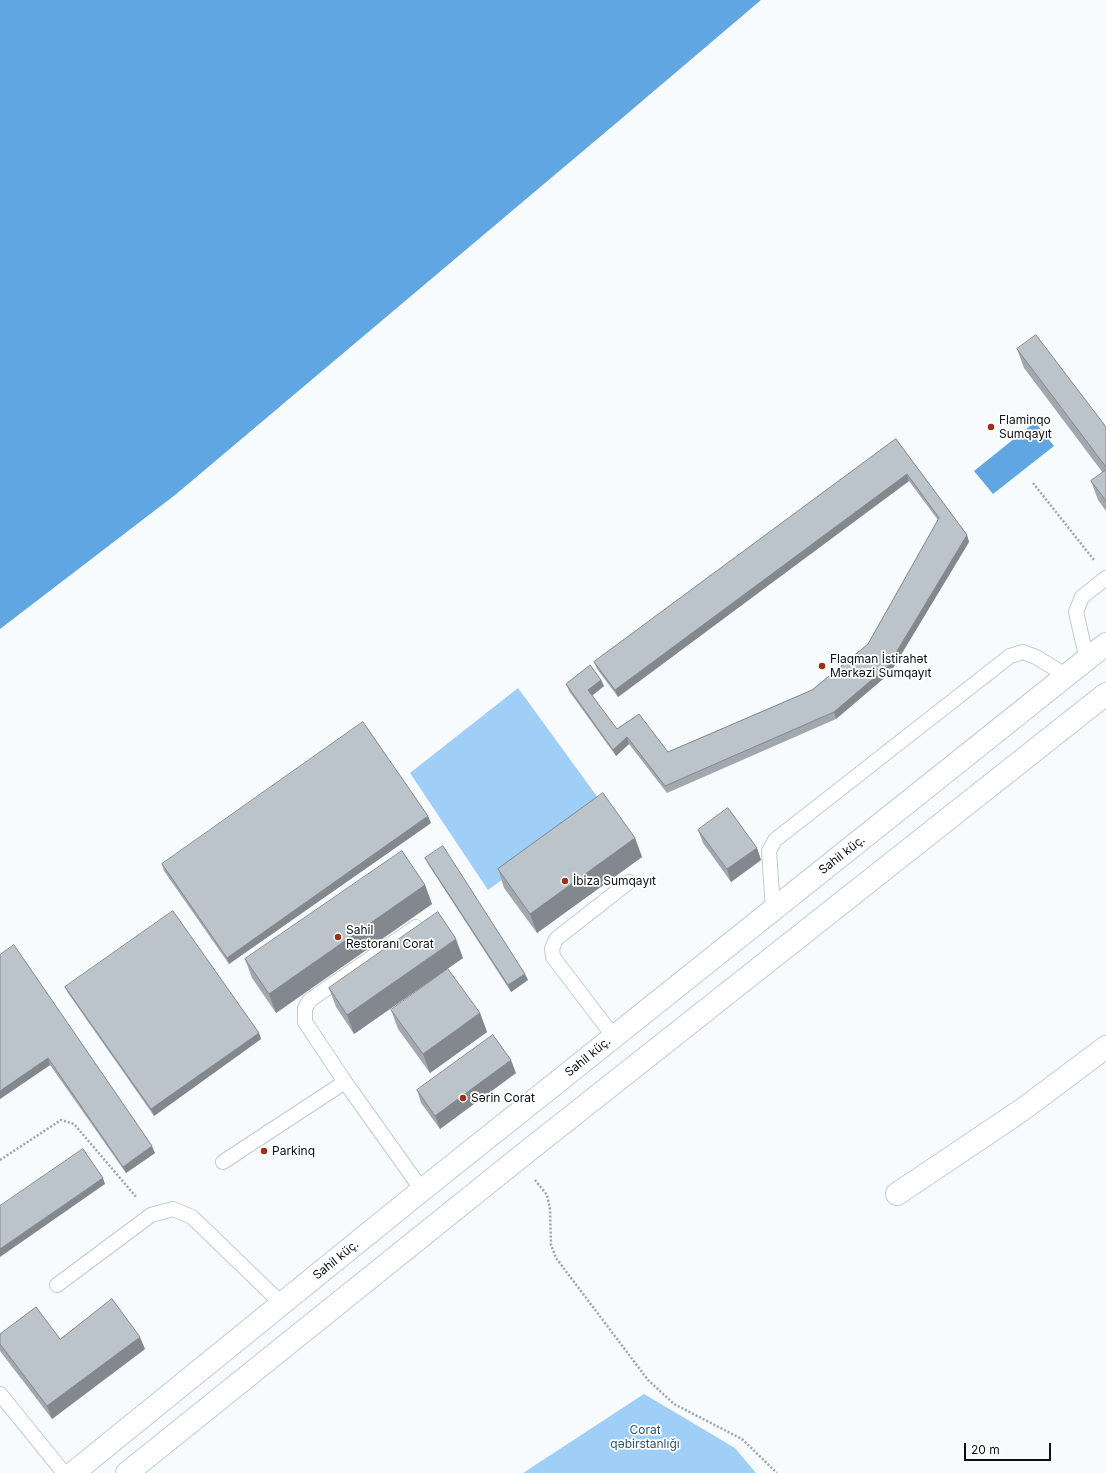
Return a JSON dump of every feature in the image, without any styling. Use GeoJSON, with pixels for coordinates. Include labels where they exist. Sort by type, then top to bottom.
{"type":"FeatureCollection","features":[{"type":"Feature","properties":{"kind":"main road","name":"Sahil küç."},"geometry":{"type":"LineString","coordinates":[[73,1473],[422,1190],[1106,644]]}},
{"type":"Feature","properties":{"kind":"main road"},"geometry":{"type":"LineString","coordinates":[[127,1473],[519,1158],[1106,694]]}},
{"type":"Feature","properties":{"kind":"main road"},"geometry":{"type":"LineString","coordinates":[[897,1194],[1022,1110],[1106,1047]]}},
{"type":"Feature","properties":{"kind":"lane"},"geometry":{"type":"LineString","coordinates":[[1087,660],[1076,612],[1082,597],[1106,578]]}},
{"type":"Feature","properties":{"kind":"lane"},"geometry":{"type":"LineString","coordinates":[[773,910],[769,851],[775,840],[1010,656],[1023,652],[1036,657],[1067,676]]}},
{"type":"Feature","properties":{"kind":"lane"},"geometry":{"type":"LineString","coordinates":[[614,1037],[553,957],[552,949],[556,939],[629,882]]}},
{"type":"Feature","properties":{"kind":"lane"},"geometry":{"type":"LineString","coordinates":[[416,927],[310,1000],[305,1008],[305,1022],[345,1082],[422,1190]]}},
{"type":"Feature","properties":{"kind":"lane"},"geometry":{"type":"LineString","coordinates":[[223,1162],[345,1082]]}},
{"type":"Feature","properties":{"kind":"lane"},"geometry":{"type":"LineString","coordinates":[[57,1285],[151,1215],[173,1209],[192,1217],[282,1304]]}},
{"type":"Feature","properties":{"kind":"lane"},"geometry":{"type":"LineString","coordinates":[[0,1394],[64,1473]]}},
{"type":"Feature","properties":{"kind":"path"},"geometry":{"type":"LineString","coordinates":[[1033,483],[1096,562]]}},
{"type":"Feature","properties":{"kind":"path"},"geometry":{"type":"LineString","coordinates":[[0,1160],[61,1120],[74,1124],[151,1215]]}},
{"type":"Feature","properties":{"kind":"path"},"geometry":{"type":"LineString","coordinates":[[519,1158],[546,1195],[550,1209],[550,1245],[556,1258],[648,1380],[674,1404],[742,1438],[778,1473]]}},
{"type":"Feature","properties":{"kind":"green space"},"geometry":{"type":"Polygon","coordinates":[[[518,688],[604,806],[488,890],[410,773],[518,688]]]}},
{"type":"Feature","properties":{"kind":"green space","name":"Corat qəbirstanlığı"},"geometry":{"type":"Polygon","coordinates":[[[644,1394],[735,1448],[756,1473],[523,1473],[644,1394]]]}},
{"type":"Feature","properties":{"kind":"shaded area"},"geometry":{"type":"Polygon","coordinates":[[[0,0],[761,0],[175,495],[0,629],[0,0]]]}},
{"type":"Feature","properties":{"kind":"shaded area"},"geometry":{"type":"Polygon","coordinates":[[[1035,422],[1054,446],[993,494],[974,471],[1035,422]]]}},
{"type":"Feature","properties":{"kind":"building"},"geometry":{"type":"Polygon","coordinates":[[[1036,335],[1106,427],[1106,467],[1017,349],[1036,335]]]}},
{"type":"Feature","properties":{"kind":"building"},"geometry":{"type":"Polygon","coordinates":[[[896,439],[967,535],[888,666],[834,712],[665,786],[627,737],[613,750],[566,684],[590,665],[601,680],[588,690],[617,729],[639,714],[668,752],[812,690],[868,644],[939,518],[907,474],[615,690],[594,662],[896,439]]]}},
{"type":"Feature","properties":{"kind":"building"},"geometry":{"type":"Polygon","coordinates":[[[1106,470],[1106,501],[1091,481],[1106,470]]]}},
{"type":"Feature","properties":{"kind":"building"},"geometry":{"type":"Polygon","coordinates":[[[363,722],[428,816],[227,958],[162,864],[363,722]]]}},
{"type":"Feature","properties":{"kind":"building"},"geometry":{"type":"Polygon","coordinates":[[[603,793],[635,838],[530,914],[498,869],[603,793]]]}},
{"type":"Feature","properties":{"kind":"building"},"geometry":{"type":"Polygon","coordinates":[[[728,808],[757,848],[727,869],[698,830],[728,808]]]}},
{"type":"Feature","properties":{"kind":"building"},"geometry":{"type":"Polygon","coordinates":[[[443,846],[525,974],[508,985],[425,858],[443,846]]]}},
{"type":"Feature","properties":{"kind":"building"},"geometry":{"type":"Polygon","coordinates":[[[402,851],[425,885],[269,994],[245,959],[402,851]]]}},
{"type":"Feature","properties":{"kind":"building"},"geometry":{"type":"Polygon","coordinates":[[[173,911],[259,1033],[151,1109],[65,987],[173,911]]]}},
{"type":"Feature","properties":{"kind":"building"},"geometry":{"type":"Polygon","coordinates":[[[438,912],[456,939],[347,1015],[329,988],[438,912]]]}},
{"type":"Feature","properties":{"kind":"building"},"geometry":{"type":"Polygon","coordinates":[[[14,945],[152,1146],[123,1167],[48,1058],[0,1091],[0,955],[14,945]]]}},
{"type":"Feature","properties":{"kind":"building"},"geometry":{"type":"Polygon","coordinates":[[[448,969],[480,1013],[423,1054],[391,1010],[448,969]]]}},
{"type":"Feature","properties":{"kind":"building"},"geometry":{"type":"Polygon","coordinates":[[[493,1035],[511,1060],[435,1116],[417,1090],[493,1035]]]}},
{"type":"Feature","properties":{"kind":"building"},"geometry":{"type":"Polygon","coordinates":[[[83,1149],[103,1178],[0,1249],[0,1206],[83,1149]]]}},
{"type":"Feature","properties":{"kind":"building"},"geometry":{"type":"Polygon","coordinates":[[[112,1299],[140,1337],[47,1406],[0,1344],[0,1334],[36,1307],[60,1339],[112,1299]]]}},
{"type":"Feature","properties":{"kind":"place","name":"Flaminqo Sumqayıt"},"geometry":{"type":"Point","coordinates":[991,427]}},
{"type":"Feature","properties":{"kind":"place","name":"Flaqman İstirahət Mərkəzi Sumqayıt"},"geometry":{"type":"Point","coordinates":[822,666]}},
{"type":"Feature","properties":{"kind":"place","name":"İbiza Sumqayıt"},"geometry":{"type":"Point","coordinates":[565,881]}},
{"type":"Feature","properties":{"kind":"place","name":"Sahil Restoranı Corat"},"geometry":{"type":"Point","coordinates":[338,937]}},
{"type":"Feature","properties":{"kind":"place","name":"Sərin Corat"},"geometry":{"type":"Point","coordinates":[463,1098]}},
{"type":"Feature","properties":{"kind":"place","name":"Parkinq"},"geometry":{"type":"Point","coordinates":[264,1151]}}]}
